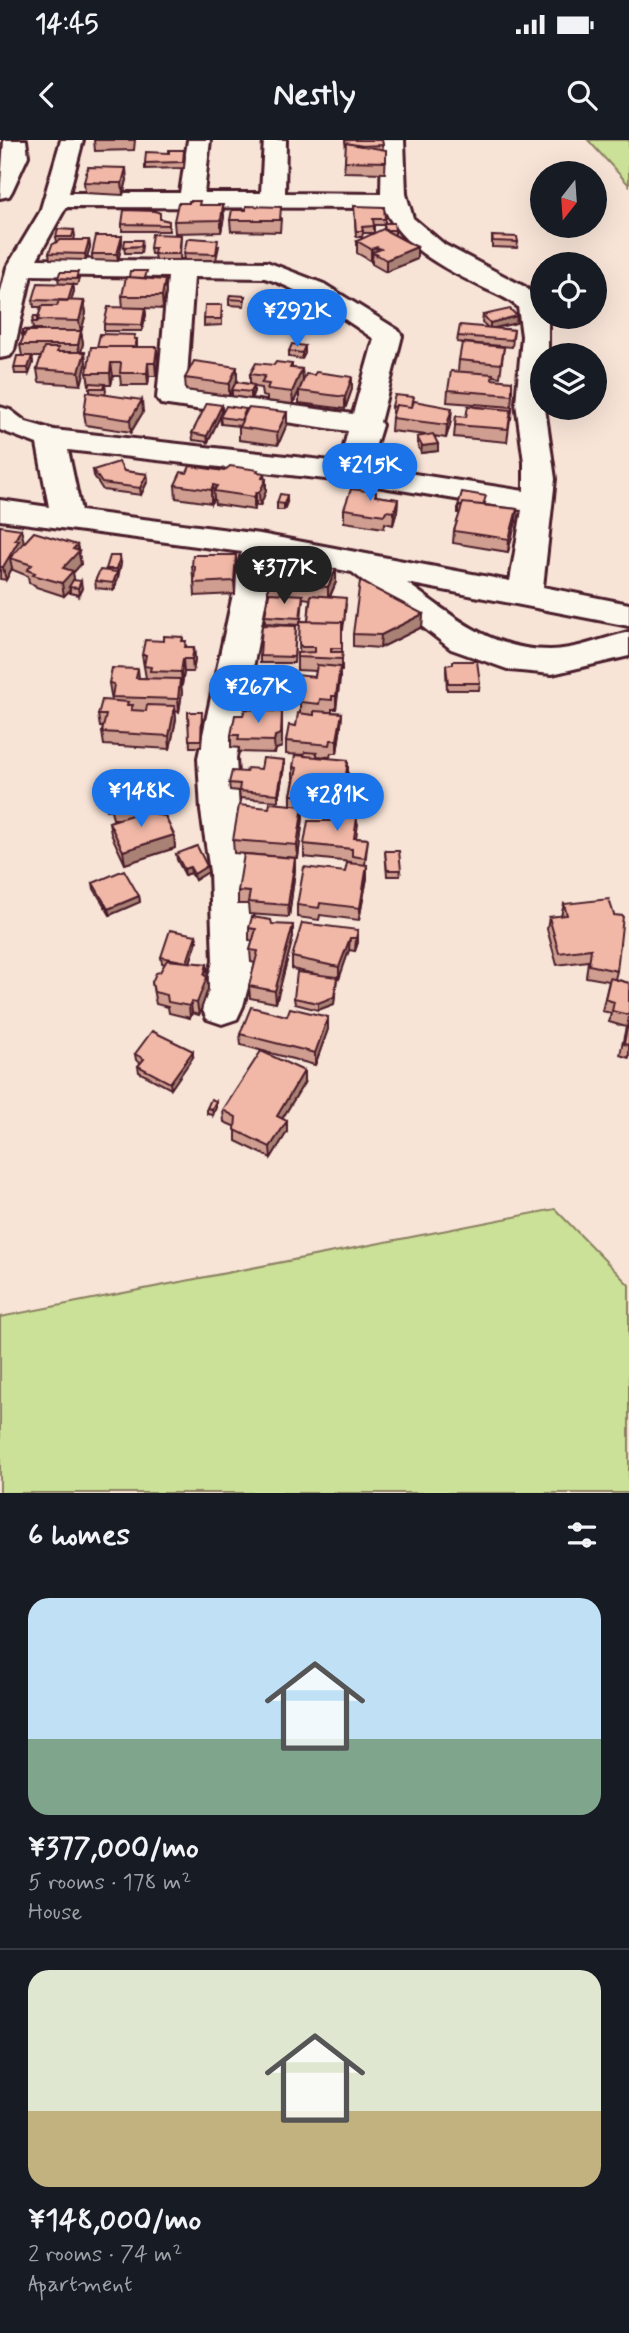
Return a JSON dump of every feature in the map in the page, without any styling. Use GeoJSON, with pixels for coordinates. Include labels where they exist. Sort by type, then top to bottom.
{"type":"FeatureCollection","features":[{"type":"Feature","properties":{"kind":"street"},"geometry":{"type":"LineString","coordinates":[[0,191],[16,156],[15,140]]}},
{"type":"Feature","properties":{"kind":"street"},"geometry":{"type":"LineString","coordinates":[[0,350],[20,267],[52,212],[72,140]]}},
{"type":"Feature","properties":{"kind":"street"},"geometry":{"type":"LineString","coordinates":[[191,200],[199,140]]}},
{"type":"Feature","properties":{"kind":"street"},"geometry":{"type":"LineString","coordinates":[[273,200],[275,140]]}},
{"type":"Feature","properties":{"kind":"street"},"geometry":{"type":"LineString","coordinates":[[393,140],[396,209],[404,222],[429,246],[461,266],[515,293],[531,305],[537,332],[532,358],[530,405],[539,461],[538,503],[525,594]]}},
{"type":"Feature","properties":{"kind":"street"},"geometry":{"type":"LineString","coordinates":[[55,200],[396,201]]}},
{"type":"Feature","properties":{"kind":"street"},"geometry":{"type":"LineString","coordinates":[[20,267],[267,270],[291,277],[388,336],[352,473]]}},
{"type":"Feature","properties":{"kind":"street"},"geometry":{"type":"LineString","coordinates":[[181,271],[172,398],[366,425]]}},
{"type":"Feature","properties":{"kind":"street"},"geometry":{"type":"LineString","coordinates":[[0,416],[16,428],[51,439],[352,473],[538,503]]}},
{"type":"Feature","properties":{"kind":"street"},"geometry":{"type":"LineString","coordinates":[[51,439],[67,519]]}},
{"type":"Feature","properties":{"kind":"street"},"geometry":{"type":"LineString","coordinates":[[0,510],[260,544],[629,615]]}},
{"type":"Feature","properties":{"kind":"street"},"geometry":{"type":"LineString","coordinates":[[222,1006],[234,961],[230,872],[220,811],[217,758],[260,544]]}},
{"type":"Feature","properties":{"kind":"street"},"geometry":{"type":"LineString","coordinates":[[356,562],[463,640],[510,658],[552,662],[629,643]]}},
{"type":"Feature","properties":{"kind":"green space"},"geometry":{"type":"Polygon","coordinates":[[[588,140],[629,140],[629,185],[588,140]]]}},
{"type":"Feature","properties":{"kind":"green space"},"geometry":{"type":"Polygon","coordinates":[[[555,1209],[629,1285],[629,1493],[0,1493],[0,1317],[555,1209]]]}},
{"type":"Feature","properties":{"kind":"building"},"geometry":{"type":"Polygon","coordinates":[[[345,140],[382,140],[383,145],[346,145],[345,140]]]}},
{"type":"Feature","properties":{"kind":"building"},"geometry":{"type":"Polygon","coordinates":[[[346,143],[386,150],[386,162],[345,161],[346,143]]]}},
{"type":"Feature","properties":{"kind":"building"},"geometry":{"type":"Polygon","coordinates":[[[169,150],[184,150],[183,162],[145,163],[146,152],[169,153],[169,150]]]}},
{"type":"Feature","properties":{"kind":"building"},"geometry":{"type":"Polygon","coordinates":[[[88,167],[126,168],[122,183],[84,182],[88,167]]]}},
{"type":"Feature","properties":{"kind":"building"},"geometry":{"type":"Polygon","coordinates":[[[200,201],[199,205],[223,205],[221,220],[174,221],[178,203],[200,201]]]}},
{"type":"Feature","properties":{"kind":"building"},"geometry":{"type":"Polygon","coordinates":[[[246,206],[281,207],[280,220],[230,220],[232,210],[246,210],[246,206]]]}},
{"type":"Feature","properties":{"kind":"building"},"geometry":{"type":"Polygon","coordinates":[[[354,206],[384,207],[385,219],[373,219],[374,226],[362,227],[363,231],[356,231],[354,206]]]}},
{"type":"Feature","properties":{"kind":"building"},"geometry":{"type":"Polygon","coordinates":[[[124,210],[155,211],[160,213],[160,219],[169,221],[169,225],[122,224],[124,210]]]}},
{"type":"Feature","properties":{"kind":"building"},"geometry":{"type":"Polygon","coordinates":[[[384,223],[394,223],[395,230],[385,230],[384,223]]]}},
{"type":"Feature","properties":{"kind":"building"},"geometry":{"type":"Polygon","coordinates":[[[58,229],[74,230],[72,237],[56,237],[58,229]]]}},
{"type":"Feature","properties":{"kind":"building"},"geometry":{"type":"Polygon","coordinates":[[[383,229],[417,247],[386,260],[373,252],[381,249],[371,249],[357,241],[383,229]]]}},
{"type":"Feature","properties":{"kind":"building"},"geometry":{"type":"Polygon","coordinates":[[[152,234],[181,235],[179,254],[154,254],[155,248],[150,248],[152,234]]]}},
{"type":"Feature","properties":{"kind":"building"},"geometry":{"type":"Polygon","coordinates":[[[96,236],[122,236],[117,254],[92,254],[96,236]]]}},
{"type":"Feature","properties":{"kind":"building"},"geometry":{"type":"Polygon","coordinates":[[[492,236],[517,237],[518,242],[493,241],[492,236]]]}},
{"type":"Feature","properties":{"kind":"building"},"geometry":{"type":"Polygon","coordinates":[[[187,239],[218,240],[216,254],[184,253],[187,239]]]}},
{"type":"Feature","properties":{"kind":"building"},"geometry":{"type":"Polygon","coordinates":[[[60,240],[89,240],[85,254],[49,253],[52,245],[60,240]]]}},
{"type":"Feature","properties":{"kind":"building"},"geometry":{"type":"Polygon","coordinates":[[[125,240],[142,240],[141,246],[124,247],[125,240]]]}},
{"type":"Feature","properties":{"kind":"building"},"geometry":{"type":"Polygon","coordinates":[[[130,271],[147,271],[145,278],[129,277],[130,271]]]}},
{"type":"Feature","properties":{"kind":"building"},"geometry":{"type":"Polygon","coordinates":[[[60,272],[78,272],[76,279],[58,278],[60,272]]]}},
{"type":"Feature","properties":{"kind":"building"},"geometry":{"type":"Polygon","coordinates":[[[126,277],[165,280],[162,296],[122,296],[126,277]]]}},
{"type":"Feature","properties":{"kind":"building"},"geometry":{"type":"Polygon","coordinates":[[[38,283],[73,284],[68,301],[33,300],[38,283]]]}},
{"type":"Feature","properties":{"kind":"building"},"geometry":{"type":"Polygon","coordinates":[[[230,295],[245,296],[244,300],[229,299],[230,295]]]}},
{"type":"Feature","properties":{"kind":"building"},"geometry":{"type":"Polygon","coordinates":[[[59,300],[84,301],[79,321],[37,320],[42,306],[57,306],[59,300]]]}},
{"type":"Feature","properties":{"kind":"building"},"geometry":{"type":"Polygon","coordinates":[[[205,305],[222,305],[221,319],[204,319],[205,305]]]}},
{"type":"Feature","properties":{"kind":"building"},"geometry":{"type":"Polygon","coordinates":[[[108,307],[145,308],[142,325],[104,324],[108,307]]]}},
{"type":"Feature","properties":{"kind":"building"},"geometry":{"type":"Polygon","coordinates":[[[510,309],[517,316],[490,323],[483,315],[510,309]]]}},
{"type":"Feature","properties":{"kind":"building"},"geometry":{"type":"Polygon","coordinates":[[[34,316],[39,316],[38,322],[32,322],[34,316]]]}},
{"type":"Feature","properties":{"kind":"building"},"geometry":{"type":"Polygon","coordinates":[[[460,325],[514,330],[512,340],[458,336],[460,325]]]}},
{"type":"Feature","properties":{"kind":"building"},"geometry":{"type":"Polygon","coordinates":[[[23,330],[40,331],[26,331],[22,334],[23,330]]]}},
{"type":"Feature","properties":{"kind":"building"},"geometry":{"type":"Polygon","coordinates":[[[26,331],[81,331],[78,345],[20,345],[26,331]]]}},
{"type":"Feature","properties":{"kind":"building"},"geometry":{"type":"Polygon","coordinates":[[[100,334],[135,335],[135,347],[97,347],[100,334]]]}},
{"type":"Feature","properties":{"kind":"building"},"geometry":{"type":"Polygon","coordinates":[[[462,343],[504,347],[501,364],[459,360],[462,343]]]}},
{"type":"Feature","properties":{"kind":"building"},"geometry":{"type":"Polygon","coordinates":[[[292,344],[305,346],[302,353],[289,351],[292,344]]]}},
{"type":"Feature","properties":{"kind":"building"},"geometry":{"type":"Polygon","coordinates":[[[91,347],[157,347],[155,363],[148,363],[147,373],[120,373],[121,363],[111,363],[110,373],[87,373],[91,347]]]}},
{"type":"Feature","properties":{"kind":"building"},"geometry":{"type":"Polygon","coordinates":[[[44,348],[58,348],[57,352],[85,352],[79,372],[37,369],[44,348]]]}},
{"type":"Feature","properties":{"kind":"building"},"geometry":{"type":"Polygon","coordinates":[[[17,356],[32,356],[28,368],[14,368],[17,356]]]}},
{"type":"Feature","properties":{"kind":"building"},"geometry":{"type":"Polygon","coordinates":[[[194,361],[237,367],[229,384],[185,378],[194,361]]]}},
{"type":"Feature","properties":{"kind":"building"},"geometry":{"type":"Polygon","coordinates":[[[276,362],[292,364],[290,368],[302,369],[292,392],[267,389],[269,384],[261,383],[265,376],[250,374],[256,363],[274,365],[276,362]]]}},
{"type":"Feature","properties":{"kind":"building"},"geometry":{"type":"Polygon","coordinates":[[[451,371],[493,374],[492,379],[512,381],[512,395],[448,390],[451,371]]]}},
{"type":"Feature","properties":{"kind":"building"},"geometry":{"type":"Polygon","coordinates":[[[316,372],[352,377],[345,397],[299,391],[306,374],[314,375],[316,372]]]}},
{"type":"Feature","properties":{"kind":"building"},"geometry":{"type":"Polygon","coordinates":[[[236,382],[254,385],[251,392],[232,390],[236,382]]]}},
{"type":"Feature","properties":{"kind":"building"},"geometry":{"type":"Polygon","coordinates":[[[90,383],[105,384],[104,388],[89,388],[90,383]]]}},
{"type":"Feature","properties":{"kind":"building"},"geometry":{"type":"Polygon","coordinates":[[[87,392],[142,400],[130,420],[84,413],[87,392]]]}},
{"type":"Feature","properties":{"kind":"building"},"geometry":{"type":"Polygon","coordinates":[[[395,395],[414,397],[411,407],[392,406],[395,395]]]}},
{"type":"Feature","properties":{"kind":"building"},"geometry":{"type":"Polygon","coordinates":[[[414,401],[452,408],[447,425],[392,418],[396,405],[412,407],[414,401]]]}},
{"type":"Feature","properties":{"kind":"building"},"geometry":{"type":"Polygon","coordinates":[[[207,403],[222,405],[207,436],[192,433],[207,403]]]}},
{"type":"Feature","properties":{"kind":"building"},"geometry":{"type":"Polygon","coordinates":[[[474,404],[512,407],[512,412],[474,407],[474,404]]]}},
{"type":"Feature","properties":{"kind":"building"},"geometry":{"type":"Polygon","coordinates":[[[226,406],[246,409],[241,420],[220,417],[226,406]]]}},
{"type":"Feature","properties":{"kind":"building"},"geometry":{"type":"Polygon","coordinates":[[[468,406],[511,410],[508,429],[455,425],[456,416],[466,417],[468,406]]]}},
{"type":"Feature","properties":{"kind":"building"},"geometry":{"type":"Polygon","coordinates":[[[248,408],[287,412],[277,433],[239,427],[248,408]]]}},
{"type":"Feature","properties":{"kind":"building"},"geometry":{"type":"Polygon","coordinates":[[[433,434],[438,444],[422,446],[417,437],[433,434]]]}},
{"type":"Feature","properties":{"kind":"building"},"geometry":{"type":"Polygon","coordinates":[[[119,462],[124,471],[147,474],[140,488],[102,483],[93,470],[119,462]]]}},
{"type":"Feature","properties":{"kind":"building"},"geometry":{"type":"Polygon","coordinates":[[[190,466],[224,471],[230,466],[258,470],[257,472],[264,473],[262,478],[266,479],[254,497],[214,491],[217,486],[213,485],[211,490],[175,485],[181,472],[187,473],[190,466]]]}},
{"type":"Feature","properties":{"kind":"building"},"geometry":{"type":"Polygon","coordinates":[[[351,489],[376,492],[375,496],[398,499],[394,512],[386,511],[384,515],[344,509],[351,489]]]}},
{"type":"Feature","properties":{"kind":"building"},"geometry":{"type":"Polygon","coordinates":[[[462,492],[486,496],[483,505],[463,503],[458,506],[462,492]]]}},
{"type":"Feature","properties":{"kind":"building"},"geometry":{"type":"Polygon","coordinates":[[[280,494],[287,495],[284,504],[277,503],[280,494]]]}},
{"type":"Feature","properties":{"kind":"building"},"geometry":{"type":"Polygon","coordinates":[[[463,503],[517,509],[509,539],[454,531],[463,503]]]}},
{"type":"Feature","properties":{"kind":"building"},"geometry":{"type":"Polygon","coordinates":[[[0,526],[21,529],[15,540],[19,540],[3,567],[0,567],[0,526]]]}},
{"type":"Feature","properties":{"kind":"building"},"geometry":{"type":"Polygon","coordinates":[[[34,532],[77,545],[73,549],[79,551],[63,568],[73,571],[62,583],[33,575],[35,573],[27,570],[32,565],[10,558],[34,532]]]}},
{"type":"Feature","properties":{"kind":"building"},"geometry":{"type":"Polygon","coordinates":[[[193,555],[236,555],[234,581],[194,583],[193,555]]]}},
{"type":"Feature","properties":{"kind":"building"},"geometry":{"type":"Polygon","coordinates":[[[110,556],[120,556],[117,569],[106,569],[110,556]]]}},
{"type":"Feature","properties":{"kind":"building"},"geometry":{"type":"Polygon","coordinates":[[[272,560],[302,562],[316,565],[316,568],[336,569],[328,587],[268,583],[272,560]]]}},
{"type":"Feature","properties":{"kind":"building"},"geometry":{"type":"Polygon","coordinates":[[[100,570],[117,572],[113,583],[95,581],[100,570]]]}},
{"type":"Feature","properties":{"kind":"building"},"geometry":{"type":"Polygon","coordinates":[[[73,580],[81,581],[78,588],[69,587],[73,580]]]}},
{"type":"Feature","properties":{"kind":"building"},"geometry":{"type":"Polygon","coordinates":[[[360,581],[423,614],[381,635],[353,634],[360,581]]]}},
{"type":"Feature","properties":{"kind":"building"},"geometry":{"type":"Polygon","coordinates":[[[269,593],[303,595],[300,618],[265,616],[269,593]]]}},
{"type":"Feature","properties":{"kind":"building"},"geometry":{"type":"Polygon","coordinates":[[[311,595],[346,598],[344,623],[308,621],[311,595]]]}},
{"type":"Feature","properties":{"kind":"building"},"geometry":{"type":"Polygon","coordinates":[[[300,621],[342,622],[342,648],[331,648],[331,652],[343,652],[342,659],[297,657],[297,653],[315,652],[315,647],[302,647],[299,644],[300,621]]]}},
{"type":"Feature","properties":{"kind":"building"},"geometry":{"type":"Polygon","coordinates":[[[262,625],[296,626],[294,657],[260,656],[262,625]]]}},
{"type":"Feature","properties":{"kind":"building"},"geometry":{"type":"Polygon","coordinates":[[[164,636],[183,637],[182,641],[186,641],[185,647],[194,647],[192,659],[183,659],[181,672],[150,671],[151,667],[144,666],[146,655],[142,655],[145,640],[164,641],[164,636]]]}},
{"type":"Feature","properties":{"kind":"building"},"geometry":{"type":"Polygon","coordinates":[[[453,661],[477,661],[480,683],[448,683],[446,665],[453,664],[453,661]]]}},
{"type":"Feature","properties":{"kind":"building"},"geometry":{"type":"Polygon","coordinates":[[[317,665],[340,667],[336,696],[332,696],[332,700],[320,699],[319,704],[300,702],[303,690],[293,689],[296,675],[315,677],[317,665]]]}},
{"type":"Feature","properties":{"kind":"building"},"geometry":{"type":"Polygon","coordinates":[[[112,668],[138,669],[136,678],[180,679],[178,699],[112,697],[114,684],[109,683],[112,668]]]}},
{"type":"Feature","properties":{"kind":"building"},"geometry":{"type":"Polygon","coordinates":[[[252,669],[290,671],[285,700],[247,697],[252,669]]]}},
{"type":"Feature","properties":{"kind":"building"},"geometry":{"type":"Polygon","coordinates":[[[102,700],[128,702],[127,705],[133,705],[131,710],[146,711],[147,705],[175,706],[169,736],[102,732],[106,715],[98,715],[102,700]]]}},
{"type":"Feature","properties":{"kind":"building"},"geometry":{"type":"Polygon","coordinates":[[[245,709],[282,712],[281,734],[275,736],[274,741],[238,740],[239,735],[231,735],[235,715],[243,715],[245,709]]]}},
{"type":"Feature","properties":{"kind":"building"},"geometry":{"type":"Polygon","coordinates":[[[314,711],[342,713],[337,740],[331,740],[330,745],[286,741],[289,725],[296,726],[298,713],[314,715],[314,711]]]}},
{"type":"Feature","properties":{"kind":"building"},"geometry":{"type":"Polygon","coordinates":[[[188,712],[202,712],[201,740],[189,740],[188,712]]]}},
{"type":"Feature","properties":{"kind":"building"},"geometry":{"type":"Polygon","coordinates":[[[305,752],[317,753],[317,757],[304,756],[305,752]]]}},
{"type":"Feature","properties":{"kind":"building"},"geometry":{"type":"Polygon","coordinates":[[[295,755],[348,760],[345,782],[356,783],[353,802],[291,795],[297,768],[293,767],[295,755]]]}},
{"type":"Feature","properties":{"kind":"building"},"geometry":{"type":"Polygon","coordinates":[[[263,758],[284,760],[278,794],[239,791],[240,784],[229,783],[232,771],[261,769],[263,758]]]}},
{"type":"Feature","properties":{"kind":"building"},"geometry":{"type":"Polygon","coordinates":[[[110,774],[162,778],[161,806],[111,806],[112,798],[105,798],[105,792],[99,792],[100,778],[110,778],[110,774]]]}},
{"type":"Feature","properties":{"kind":"building"},"geometry":{"type":"Polygon","coordinates":[[[270,803],[303,806],[297,845],[233,840],[239,805],[269,808],[270,803]]]}},
{"type":"Feature","properties":{"kind":"building"},"geometry":{"type":"Polygon","coordinates":[[[151,809],[158,815],[165,816],[174,835],[123,851],[109,822],[151,809]]]}},
{"type":"Feature","properties":{"kind":"building"},"geometry":{"type":"Polygon","coordinates":[[[336,809],[358,811],[354,838],[368,839],[365,858],[352,856],[352,849],[304,844],[308,821],[334,821],[336,809]]]}},
{"type":"Feature","properties":{"kind":"building"},"geometry":{"type":"Polygon","coordinates":[[[197,846],[207,866],[194,874],[190,867],[184,869],[176,854],[197,846]]]}},
{"type":"Feature","properties":{"kind":"building"},"geometry":{"type":"Polygon","coordinates":[[[385,851],[399,851],[401,870],[387,870],[385,851]]]}},
{"type":"Feature","properties":{"kind":"building"},"geometry":{"type":"Polygon","coordinates":[[[244,854],[295,858],[288,905],[248,902],[250,892],[238,891],[244,854]]]}},
{"type":"Feature","properties":{"kind":"building"},"geometry":{"type":"Polygon","coordinates":[[[347,863],[367,865],[360,908],[320,903],[319,908],[297,905],[304,867],[345,872],[347,863]]]}},
{"type":"Feature","properties":{"kind":"building"},"geometry":{"type":"Polygon","coordinates":[[[124,870],[139,896],[108,909],[93,883],[124,870]]]}},
{"type":"Feature","properties":{"kind":"building"},"geometry":{"type":"Polygon","coordinates":[[[609,899],[614,915],[623,916],[617,971],[589,965],[591,949],[559,953],[549,917],[567,915],[564,904],[609,899]]]}},
{"type":"Feature","properties":{"kind":"building"},"geometry":{"type":"Polygon","coordinates":[[[252,917],[271,920],[272,924],[293,925],[275,991],[249,986],[258,951],[250,950],[256,929],[249,928],[252,917]]]}},
{"type":"Feature","properties":{"kind":"building"},"geometry":{"type":"Polygon","coordinates":[[[302,923],[358,930],[356,938],[350,938],[339,967],[292,957],[302,923]]]}},
{"type":"Feature","properties":{"kind":"building"},"geometry":{"type":"Polygon","coordinates":[[[170,930],[196,935],[187,962],[161,957],[170,930]]]}},
{"type":"Feature","properties":{"kind":"building"},"geometry":{"type":"Polygon","coordinates":[[[167,960],[207,964],[204,975],[207,977],[197,1003],[191,1002],[189,1006],[168,1002],[167,995],[154,992],[152,982],[167,960]]]}},
{"type":"Feature","properties":{"kind":"building"},"geometry":{"type":"Polygon","coordinates":[[[297,972],[337,977],[334,997],[318,1003],[294,998],[297,972]]]}},
{"type":"Feature","properties":{"kind":"building"},"geometry":{"type":"Polygon","coordinates":[[[610,978],[629,983],[629,1015],[612,1011],[614,1002],[605,999],[610,978]]]}},
{"type":"Feature","properties":{"kind":"building"},"geometry":{"type":"Polygon","coordinates":[[[251,1007],[287,1016],[290,1008],[328,1017],[315,1053],[240,1034],[251,1007]]]}},
{"type":"Feature","properties":{"kind":"building"},"geometry":{"type":"Polygon","coordinates":[[[629,1017],[629,1045],[624,1044],[629,1017]]]}},
{"type":"Feature","properties":{"kind":"building"},"geometry":{"type":"Polygon","coordinates":[[[152,1031],[193,1051],[170,1083],[138,1066],[144,1059],[135,1054],[152,1031]]]}},
{"type":"Feature","properties":{"kind":"building"},"geometry":{"type":"Polygon","coordinates":[[[261,1051],[304,1071],[277,1116],[287,1121],[270,1147],[235,1130],[236,1117],[223,1110],[261,1051]]]}},
{"type":"Feature","properties":{"kind":"building"},"geometry":{"type":"Polygon","coordinates":[[[211,1099],[216,1101],[212,1109],[207,1108],[211,1099]]]}}]}
